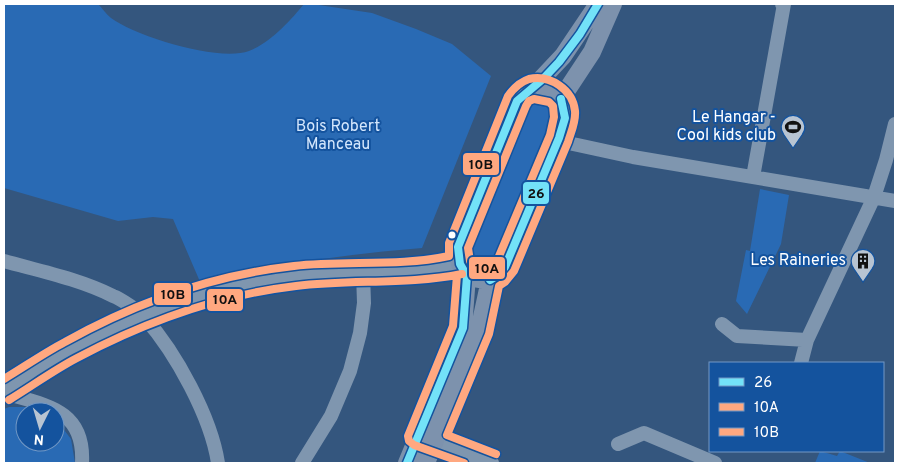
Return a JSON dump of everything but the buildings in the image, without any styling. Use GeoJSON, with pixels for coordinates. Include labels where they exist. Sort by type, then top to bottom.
{"type":"FeatureCollection","features":[{"type":"Feature","properties":{"kind":"main road"},"geometry":{"type":"LineString","coordinates":[[426,463],[426,438],[463,328],[464,270],[458,247],[516,101],[523,93],[532,89],[563,56],[598,4]]}},
{"type":"Feature","properties":{"kind":"main road"},"geometry":{"type":"LineString","coordinates":[[561,99],[592,52],[613,4]]}},
{"type":"Feature","properties":{"kind":"main road"},"geometry":{"type":"LineString","coordinates":[[464,270],[479,280],[490,280],[505,267],[559,138],[565,118],[561,99],[553,92],[543,89],[532,89]]}},
{"type":"Feature","properties":{"kind":"main road"},"geometry":{"type":"LineString","coordinates":[[407,463],[426,438],[479,331],[490,280]]}},
{"type":"Feature","properties":{"kind":"street"},"geometry":{"type":"LineString","coordinates":[[753,177],[784,4],[782,4]]}},
{"type":"Feature","properties":{"kind":"street"},"geometry":{"type":"LineString","coordinates":[[801,362],[807,340],[874,197],[895,124]]}},
{"type":"Feature","properties":{"kind":"street"},"geometry":{"type":"LineString","coordinates":[[559,138],[573,144],[633,157],[895,201]]}},
{"type":"Feature","properties":{"kind":"street"},"geometry":{"type":"LineString","coordinates":[[4,261],[82,283],[115,296],[143,316],[185,375],[215,442],[218,463]]}},
{"type":"Feature","properties":{"kind":"street"},"geometry":{"type":"LineString","coordinates":[[4,392],[80,344],[158,309],[225,288],[295,276],[464,270]]}},
{"type":"Feature","properties":{"kind":"street"},"geometry":{"type":"LineString","coordinates":[[302,463],[331,416],[350,370],[360,333],[364,303],[363,273]]}},
{"type":"Feature","properties":{"kind":"street"},"geometry":{"type":"LineString","coordinates":[[722,324],[737,336],[807,340]]}},
{"type":"Feature","properties":{"kind":"street"},"geometry":{"type":"LineString","coordinates":[[4,392],[39,402],[61,413],[74,427],[82,445],[82,463]]}},
{"type":"Feature","properties":{"kind":"street"},"geometry":{"type":"LineString","coordinates":[[618,444],[644,433],[697,460],[714,463]]}},
{"type":"Feature","properties":{"kind":"street"},"geometry":{"type":"LineString","coordinates":[[426,438],[492,463]]}},
{"type":"Feature","properties":{"kind":"green space","name":"Bois Robert Manceau"},"geometry":{"type":"Polygon","coordinates":[[[4,4],[98,4],[111,18],[139,33],[158,40],[199,50],[236,54],[249,51],[265,43],[304,4],[312,4],[372,13],[416,29],[452,44],[491,76],[422,248],[310,261],[255,271],[201,284],[173,219],[153,217],[118,221],[4,188],[4,4]]]}},
{"type":"Feature","properties":{"kind":"green space"},"geometry":{"type":"Polygon","coordinates":[[[534,101],[549,107],[553,123],[501,262],[493,269],[478,270],[472,265],[468,257],[467,248],[520,109],[534,101]]]}},
{"type":"Feature","properties":{"kind":"green space"},"geometry":{"type":"Polygon","coordinates":[[[760,189],[789,195],[781,244],[747,314],[736,301],[746,250],[750,251],[760,189]]]}},
{"type":"Feature","properties":{"kind":"green space"},"geometry":{"type":"Polygon","coordinates":[[[15,407],[15,452],[65,452],[65,431],[71,439],[75,463],[4,463],[4,409],[15,407]]]}},
{"type":"Feature","properties":{"kind":"green space"},"geometry":{"type":"Polygon","coordinates":[[[820,452],[837,456],[839,452],[842,452],[870,463],[815,463],[820,452]]]}},
{"type":"Feature","properties":{"kind":"transit line","name":"26"},"geometry":{"type":"LineString","coordinates":[[407,463],[463,328],[467,276],[460,264],[458,247],[517,101],[543,79],[559,62],[580,34],[598,4]]}},
{"type":"Feature","properties":{"kind":"transit line","name":"10B"},"geometry":{"type":"LineString","coordinates":[[4,379],[49,351],[119,315],[147,303],[205,284],[234,276],[294,266],[411,261],[449,256],[449,243],[508,96],[526,80],[545,79],[559,85],[570,96],[575,111],[573,127],[514,271],[499,286],[489,334],[447,435],[496,454]]}},
{"type":"Feature","properties":{"kind":"transit line","name":"10A"},"geometry":{"type":"LineString","coordinates":[[534,99],[549,102],[553,106],[554,117],[550,135],[497,261],[486,269],[474,268],[470,261],[468,248],[526,106],[529,101],[534,99]]}},
{"type":"Feature","properties":{"kind":"transit line","name":"26"},"geometry":{"type":"LineString","coordinates":[[490,280],[505,267],[559,138],[565,118],[561,99]]}},
{"type":"Feature","properties":{"kind":"transit line","name":"10A"},"geometry":{"type":"LineString","coordinates":[[9,400],[77,358],[103,345],[156,322],[211,303],[267,290],[296,286],[421,280],[462,274]]}},
{"type":"Feature","properties":{"kind":"transit line","name":"10A"},"geometry":{"type":"LineString","coordinates":[[457,275],[453,326],[408,436],[409,441],[414,445],[464,463]]}},
{"type":"Feature","properties":{"kind":"place","name":"Le Hangar - Cool kids club"},"geometry":{"type":"Point","coordinates":[793,148]}},
{"type":"Feature","properties":{"kind":"place","name":"Les Raineries"},"geometry":{"type":"Point","coordinates":[863,282]}}]}
